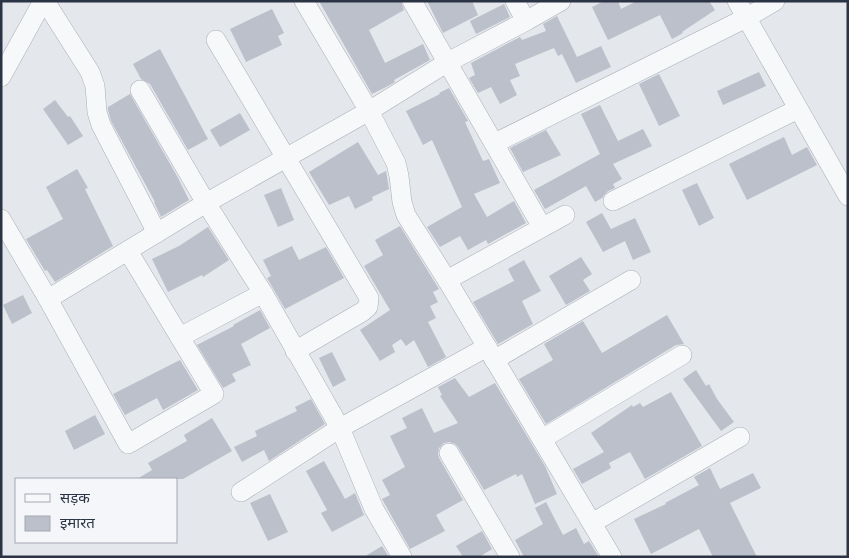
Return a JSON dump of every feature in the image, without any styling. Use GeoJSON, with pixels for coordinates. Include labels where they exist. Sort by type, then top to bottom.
{"type":"FeatureCollection","features":[{"type":"Feature","properties":{"kind":"street"},"geometry":{"type":"LineString","coordinates":[[1,77],[44,1],[90,72],[95,86],[97,112],[101,125],[157,233]]}},
{"type":"Feature","properties":{"kind":"street"},"geometry":{"type":"LineString","coordinates":[[304,1],[368,111],[398,170],[402,202],[406,215],[447,280],[612,557]]}},
{"type":"Feature","properties":{"kind":"street"},"geometry":{"type":"LineString","coordinates":[[412,1],[542,227]]}},
{"type":"Feature","properties":{"kind":"street"},"geometry":{"type":"LineString","coordinates":[[515,1],[526,21]]}},
{"type":"Feature","properties":{"kind":"street"},"geometry":{"type":"LineString","coordinates":[[48,298],[206,203],[368,111],[448,62],[561,1]]}},
{"type":"Feature","properties":{"kind":"street"},"geometry":{"type":"LineString","coordinates":[[737,1],[848,196]]}},
{"type":"Feature","properties":{"kind":"street"},"geometry":{"type":"LineString","coordinates":[[494,143],[746,18],[775,1]]}},
{"type":"Feature","properties":{"kind":"street"},"geometry":{"type":"LineString","coordinates":[[216,40],[367,292],[370,302],[368,307],[362,312],[295,350]]}},
{"type":"Feature","properties":{"kind":"street"},"geometry":{"type":"LineString","coordinates":[[140,90],[206,203],[263,293],[340,428],[374,509],[402,557]]}},
{"type":"Feature","properties":{"kind":"street"},"geometry":{"type":"LineString","coordinates":[[613,202],[798,109]]}},
{"type":"Feature","properties":{"kind":"street"},"geometry":{"type":"LineString","coordinates":[[447,280],[565,215]]}},
{"type":"Feature","properties":{"kind":"street"},"geometry":{"type":"LineString","coordinates":[[1,219],[48,298],[128,444],[214,394],[128,251]]}},
{"type":"Feature","properties":{"kind":"street"},"geometry":{"type":"LineString","coordinates":[[242,492],[340,428],[630,280]]}},
{"type":"Feature","properties":{"kind":"street"},"geometry":{"type":"LineString","coordinates":[[180,337],[263,293]]}},
{"type":"Feature","properties":{"kind":"street"},"geometry":{"type":"LineString","coordinates":[[542,439],[682,355]]}},
{"type":"Feature","properties":{"kind":"street"},"geometry":{"type":"LineString","coordinates":[[592,523],[740,437]]}},
{"type":"Feature","properties":{"kind":"street"},"geometry":{"type":"LineString","coordinates":[[449,453],[510,557]]}},
{"type":"Feature","properties":{"kind":"building"},"geometry":{"type":"Polygon","coordinates":[[[319,1],[401,1],[404,10],[369,30],[385,63],[423,44],[430,60],[372,94],[319,1]]]}},
{"type":"Feature","properties":{"kind":"building"},"geometry":{"type":"Polygon","coordinates":[[[427,1],[472,1],[478,15],[443,33],[427,1]]]}},
{"type":"Feature","properties":{"kind":"building"},"geometry":{"type":"Polygon","coordinates":[[[604,1],[618,1],[621,9],[637,1],[709,1],[715,10],[672,39],[660,15],[608,40],[592,7],[604,1]]]}},
{"type":"Feature","properties":{"kind":"building"},"geometry":{"type":"Polygon","coordinates":[[[504,4],[510,17],[476,34],[470,21],[504,4]]]}},
{"type":"Feature","properties":{"kind":"building"},"geometry":{"type":"Polygon","coordinates":[[[272,9],[284,33],[278,36],[282,45],[246,62],[230,29],[272,9]]]}},
{"type":"Feature","properties":{"kind":"building"},"geometry":{"type":"Polygon","coordinates":[[[557,16],[577,57],[601,46],[611,67],[576,83],[562,54],[558,56],[554,48],[515,64],[520,76],[510,80],[517,95],[500,104],[491,87],[478,93],[469,78],[475,75],[471,63],[520,37],[522,40],[546,31],[543,24],[557,16]]]}},
{"type":"Feature","properties":{"kind":"building"},"geometry":{"type":"Polygon","coordinates":[[[160,49],[208,139],[188,150],[150,84],[141,79],[133,64],[160,49]]]}},
{"type":"Feature","properties":{"kind":"building"},"geometry":{"type":"Polygon","coordinates":[[[759,72],[766,86],[723,105],[717,91],[759,72]]]}},
{"type":"Feature","properties":{"kind":"building"},"geometry":{"type":"Polygon","coordinates":[[[659,74],[680,116],[659,126],[639,84],[659,74]]]}},
{"type":"Feature","properties":{"kind":"building"},"geometry":{"type":"Polygon","coordinates":[[[449,88],[468,121],[465,122],[483,161],[489,159],[500,183],[474,194],[487,217],[514,201],[526,223],[488,244],[486,240],[468,250],[460,236],[440,247],[427,227],[462,207],[432,140],[423,145],[406,111],[449,88]]]}},
{"type":"Feature","properties":{"kind":"building"},"geometry":{"type":"Polygon","coordinates":[[[130,94],[189,200],[161,217],[155,202],[111,121],[108,110],[108,107],[130,94]]]}},
{"type":"Feature","properties":{"kind":"building"},"geometry":{"type":"Polygon","coordinates":[[[55,100],[68,117],[70,116],[83,136],[68,145],[43,109],[55,100]]]}},
{"type":"Feature","properties":{"kind":"building"},"geometry":{"type":"Polygon","coordinates":[[[600,105],[618,141],[643,129],[652,146],[613,164],[622,179],[613,184],[615,188],[608,191],[602,198],[595,202],[586,186],[545,209],[534,190],[600,154],[581,114],[600,105]]]}},
{"type":"Feature","properties":{"kind":"building"},"geometry":{"type":"Polygon","coordinates":[[[240,113],[250,130],[220,147],[210,130],[240,113]]]}},
{"type":"Feature","properties":{"kind":"building"},"geometry":{"type":"Polygon","coordinates":[[[546,130],[561,155],[523,172],[510,148],[546,130]]]}},
{"type":"Feature","properties":{"kind":"building"},"geometry":{"type":"Polygon","coordinates":[[[784,137],[792,155],[807,147],[817,165],[747,200],[729,164],[784,137]]]}},
{"type":"Feature","properties":{"kind":"building"},"geometry":{"type":"Polygon","coordinates":[[[358,142],[378,175],[386,171],[389,189],[372,197],[373,200],[355,209],[349,196],[329,205],[309,172],[358,142]]]}},
{"type":"Feature","properties":{"kind":"building"},"geometry":{"type":"Polygon","coordinates":[[[77,169],[88,188],[85,189],[113,246],[55,282],[47,270],[45,271],[26,239],[63,219],[46,187],[77,169]]]}},
{"type":"Feature","properties":{"kind":"building"},"geometry":{"type":"Polygon","coordinates":[[[697,183],[714,218],[699,226],[682,190],[697,183]]]}},
{"type":"Feature","properties":{"kind":"building"},"geometry":{"type":"Polygon","coordinates":[[[281,188],[294,220],[278,227],[264,195],[281,188]]]}},
{"type":"Feature","properties":{"kind":"building"},"geometry":{"type":"Polygon","coordinates":[[[602,213],[611,229],[635,218],[651,252],[633,260],[625,241],[603,252],[586,222],[602,213]]]}},
{"type":"Feature","properties":{"kind":"building"},"geometry":{"type":"Polygon","coordinates":[[[400,226],[439,289],[433,292],[438,302],[430,306],[436,318],[428,322],[446,357],[428,367],[414,340],[406,346],[401,339],[392,345],[395,352],[380,361],[360,330],[390,310],[364,266],[383,255],[375,240],[400,226]]]}},
{"type":"Feature","properties":{"kind":"building"},"geometry":{"type":"Polygon","coordinates":[[[208,227],[229,260],[203,277],[202,275],[168,292],[152,259],[179,246],[208,227]]]}},
{"type":"Feature","properties":{"kind":"building"},"geometry":{"type":"Polygon","coordinates":[[[292,246],[299,260],[326,247],[344,278],[285,309],[267,278],[271,276],[263,260],[292,246]]]}},
{"type":"Feature","properties":{"kind":"building"},"geometry":{"type":"Polygon","coordinates":[[[581,257],[592,274],[583,280],[590,291],[566,305],[549,276],[581,257]]]}},
{"type":"Feature","properties":{"kind":"building"},"geometry":{"type":"Polygon","coordinates":[[[524,260],[541,291],[522,301],[533,324],[498,344],[473,302],[514,281],[508,269],[524,260]]]}},
{"type":"Feature","properties":{"kind":"building"},"geometry":{"type":"Polygon","coordinates":[[[23,295],[32,313],[12,324],[3,305],[23,295]]]}},
{"type":"Feature","properties":{"kind":"building"},"geometry":{"type":"Polygon","coordinates":[[[260,310],[270,328],[241,344],[251,365],[232,374],[236,381],[223,388],[197,345],[260,310]]]}},
{"type":"Feature","properties":{"kind":"building"},"geometry":{"type":"Polygon","coordinates":[[[667,315],[684,344],[676,345],[546,424],[519,379],[553,360],[544,344],[583,321],[602,353],[667,315]]]}},
{"type":"Feature","properties":{"kind":"building"},"geometry":{"type":"Polygon","coordinates":[[[332,352],[346,380],[333,387],[319,358],[332,352]]]}},
{"type":"Feature","properties":{"kind":"building"},"geometry":{"type":"Polygon","coordinates":[[[180,360],[198,390],[163,410],[157,398],[125,415],[113,394],[180,360]]]}},
{"type":"Feature","properties":{"kind":"building"},"geometry":{"type":"Polygon","coordinates":[[[696,370],[706,386],[709,384],[717,399],[734,422],[721,431],[683,379],[696,370]]]}},
{"type":"Feature","properties":{"kind":"building"},"geometry":{"type":"Polygon","coordinates":[[[455,378],[469,397],[495,383],[545,466],[557,494],[535,504],[522,474],[517,477],[516,474],[484,490],[458,447],[449,442],[444,443],[439,448],[439,458],[463,500],[436,515],[445,531],[410,549],[382,499],[390,495],[382,480],[405,467],[390,436],[407,428],[402,418],[422,408],[434,433],[458,423],[440,396],[442,395],[438,387],[455,378]]]}},
{"type":"Feature","properties":{"kind":"building"},"geometry":{"type":"Polygon","coordinates":[[[671,392],[702,446],[645,479],[630,452],[609,463],[611,468],[582,484],[573,469],[604,452],[591,433],[632,405],[633,407],[640,403],[643,407],[671,392]]]}},
{"type":"Feature","properties":{"kind":"building"},"geometry":{"type":"Polygon","coordinates":[[[311,399],[325,424],[269,461],[264,450],[242,462],[234,447],[257,436],[255,431],[297,411],[295,407],[311,399]]]}},
{"type":"Feature","properties":{"kind":"building"},"geometry":{"type":"Polygon","coordinates":[[[95,415],[105,434],[74,450],[65,431],[95,415]]]}},
{"type":"Feature","properties":{"kind":"building"},"geometry":{"type":"Polygon","coordinates":[[[212,418],[232,451],[183,479],[139,478],[152,470],[148,463],[187,441],[184,435],[212,418]]]}},
{"type":"Feature","properties":{"kind":"building"},"geometry":{"type":"Polygon","coordinates":[[[324,461],[345,499],[355,493],[364,515],[332,532],[321,513],[327,510],[306,471],[324,461]]]}},
{"type":"Feature","properties":{"kind":"building"},"geometry":{"type":"Polygon","coordinates":[[[710,468],[720,489],[753,473],[761,488],[730,503],[757,557],[713,557],[699,529],[651,554],[634,519],[666,504],[699,485],[694,477],[710,468]]]}},
{"type":"Feature","properties":{"kind":"building"},"geometry":{"type":"Polygon","coordinates":[[[270,494],[288,532],[268,541],[250,503],[270,494]]]}},
{"type":"Feature","properties":{"kind":"building"},"geometry":{"type":"Polygon","coordinates":[[[546,502],[563,535],[576,528],[584,544],[589,541],[599,557],[524,557],[515,540],[543,524],[535,508],[546,502]]]}},
{"type":"Feature","properties":{"kind":"building"},"geometry":{"type":"Polygon","coordinates":[[[482,531],[492,549],[479,557],[463,557],[456,546],[482,531]]]}},
{"type":"Feature","properties":{"kind":"building"},"geometry":{"type":"Polygon","coordinates":[[[382,546],[389,557],[364,557],[382,546]]]}}]}
